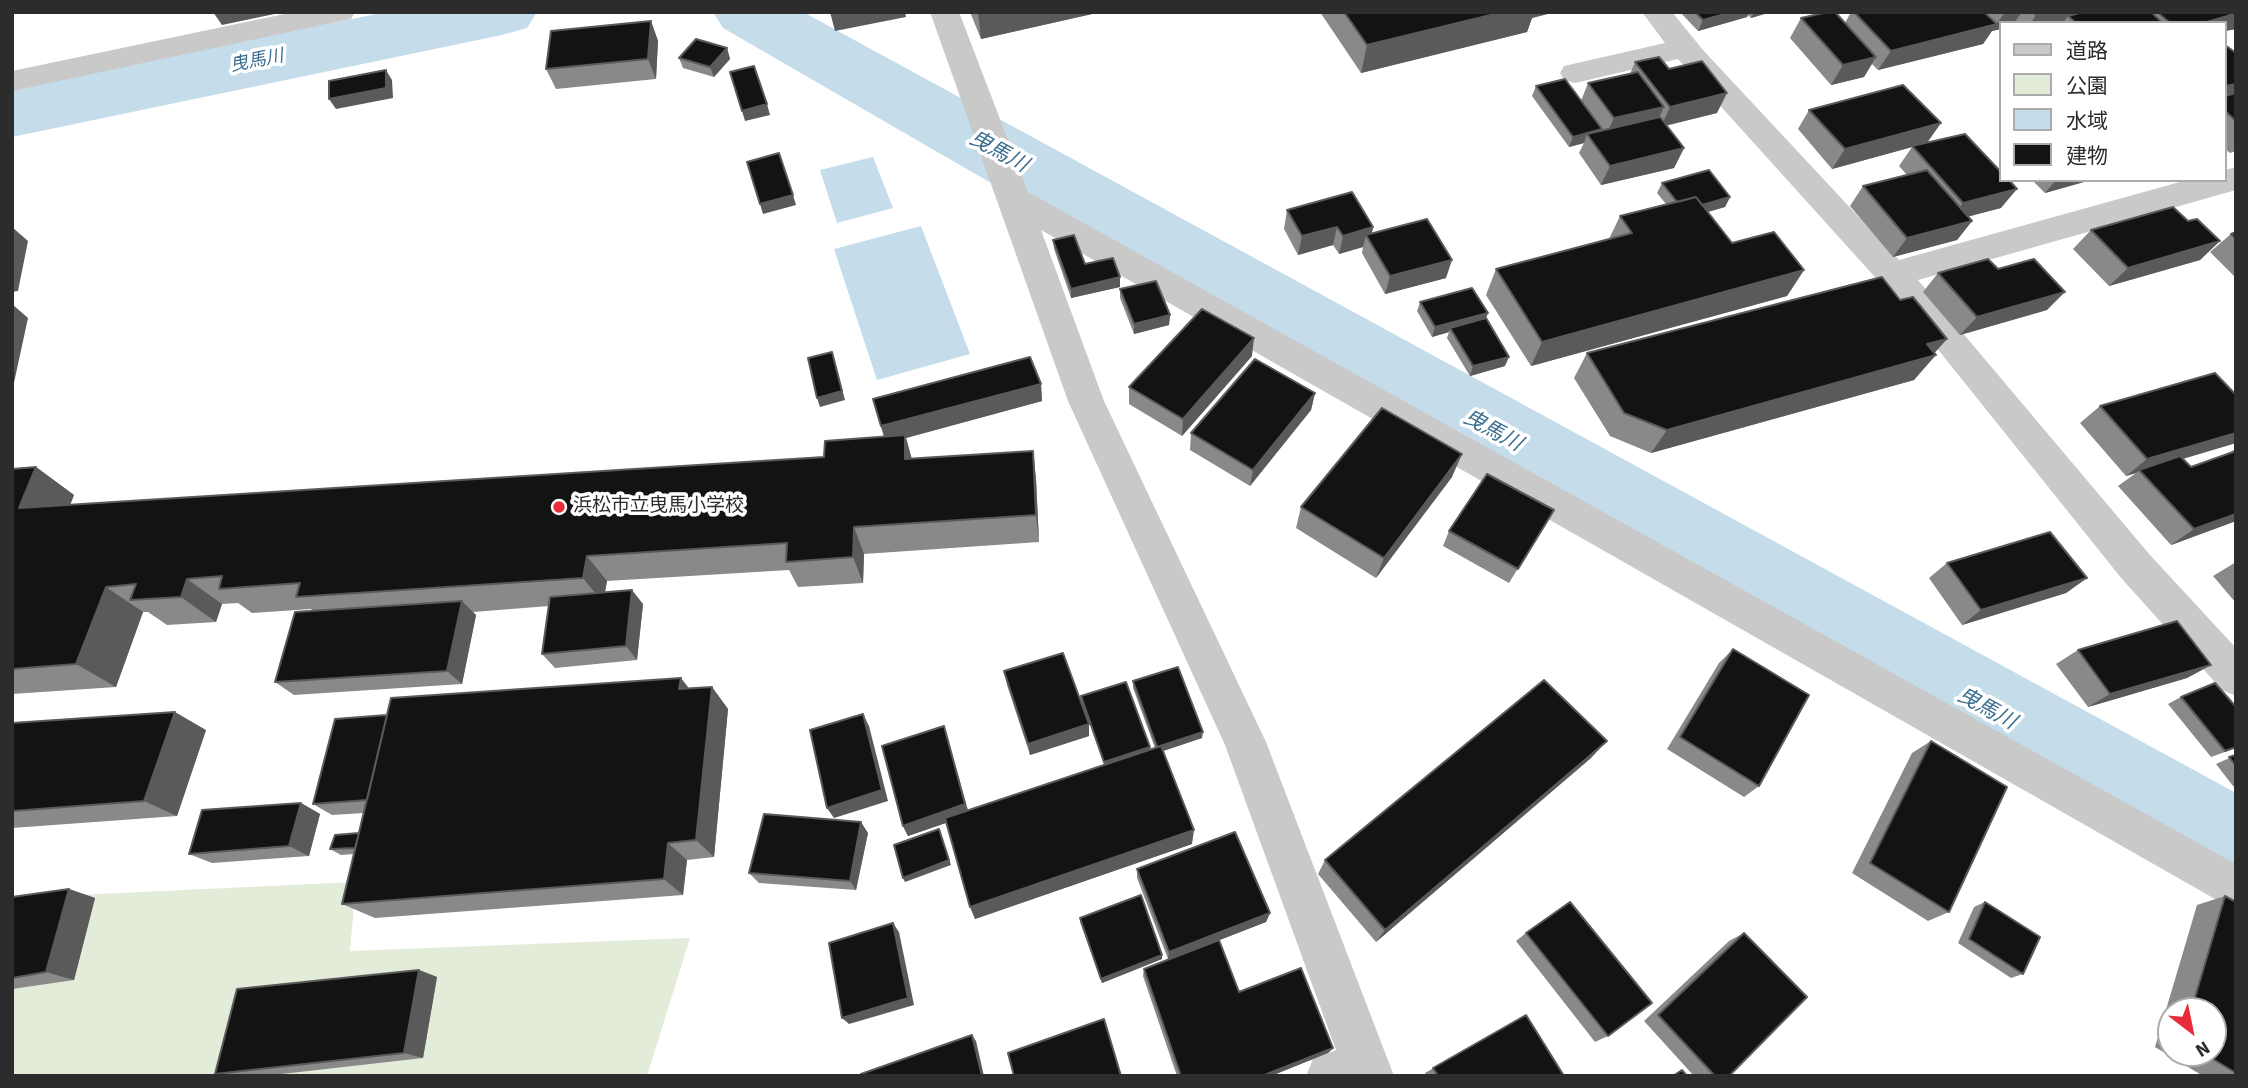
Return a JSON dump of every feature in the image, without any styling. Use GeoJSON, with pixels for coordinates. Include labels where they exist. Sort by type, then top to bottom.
{"type":"FeatureCollection","features":[{"type":"Feature","properties":{"kind":"street"},"geometry":{"type":"LineString","coordinates":[[12,81],[212,26],[341,12]]}},
{"type":"Feature","properties":{"kind":"street"},"geometry":{"type":"LineString","coordinates":[[944,12],[1086,401],[1245,741],[1355,1072]]}},
{"type":"Feature","properties":{"kind":"street"},"geometry":{"type":"LineString","coordinates":[[1656,12],[1685,48],[1932,318],[2136,567],[2236,677]]}},
{"type":"Feature","properties":{"kind":"street"},"geometry":{"type":"LineString","coordinates":[[1575,73],[1685,48]]}},
{"type":"Feature","properties":{"kind":"street"},"geometry":{"type":"LineString","coordinates":[[1892,275],[2222,182]]}},
{"type":"Feature","properties":{"kind":"street"},"geometry":{"type":"LineString","coordinates":[[1012,193],[2236,890]]}},
{"type":"Feature","properties":{"kind":"green space"},"geometry":{"type":"Polygon","coordinates":[[[356,882],[350,951],[690,938],[647,1076],[12,1076],[12,898],[356,882]]]}},
{"type":"Feature","properties":{"kind":"water"},"geometry":{"type":"Polygon","coordinates":[[[873,157],[893,208],[837,223],[820,170],[873,157]]]}},
{"type":"Feature","properties":{"kind":"water"},"geometry":{"type":"Polygon","coordinates":[[[921,226],[970,354],[877,380],[834,249],[921,226]]]}},
{"type":"Feature","properties":{"kind":"building"},"geometry":{"type":"Polygon","coordinates":[[[1344,12],[1503,12],[1367,45],[1344,12]]]}},
{"type":"Feature","properties":{"kind":"building"},"geometry":{"type":"Polygon","coordinates":[[[1695,12],[1732,12],[1703,20],[1695,12]]]}},
{"type":"Feature","properties":{"kind":"building"},"geometry":{"type":"Polygon","coordinates":[[[1835,12],[1876,57],[1843,65],[1801,18],[1835,12]]]}},
{"type":"Feature","properties":{"kind":"building"},"geometry":{"type":"Polygon","coordinates":[[[1854,12],[1984,12],[1997,24],[1891,51],[1854,12]]]}},
{"type":"Feature","properties":{"kind":"building"},"geometry":{"type":"Polygon","coordinates":[[[2083,12],[2151,12],[2161,21],[2074,21],[2068,16],[2083,12]]]}},
{"type":"Feature","properties":{"kind":"building"},"geometry":{"type":"Polygon","coordinates":[[[2157,12],[2228,12],[2231,15],[2210,21],[2168,21],[2157,12]]]}},
{"type":"Feature","properties":{"kind":"building"},"geometry":{"type":"Polygon","coordinates":[[[651,21],[648,59],[546,69],[551,31],[651,21]]]}},
{"type":"Feature","properties":{"kind":"building"},"geometry":{"type":"Polygon","coordinates":[[[696,39],[727,48],[710,67],[679,58],[696,39]]]}},
{"type":"Feature","properties":{"kind":"building"},"geometry":{"type":"Polygon","coordinates":[[[2227,46],[2236,53],[2236,84],[2227,86],[2227,46]]]}},
{"type":"Feature","properties":{"kind":"building"},"geometry":{"type":"Polygon","coordinates":[[[1659,57],[1669,69],[1702,61],[1727,93],[1670,107],[1635,62],[1659,57]]]}},
{"type":"Feature","properties":{"kind":"building"},"geometry":{"type":"Polygon","coordinates":[[[754,66],[767,104],[742,111],[730,72],[754,66]]]}},
{"type":"Feature","properties":{"kind":"building"},"geometry":{"type":"Polygon","coordinates":[[[386,70],[386,88],[329,99],[329,81],[386,70]]]}},
{"type":"Feature","properties":{"kind":"building"},"geometry":{"type":"Polygon","coordinates":[[[1638,72],[1664,107],[1614,118],[1588,83],[1638,72]]]}},
{"type":"Feature","properties":{"kind":"building"},"geometry":{"type":"Polygon","coordinates":[[[1565,79],[1602,129],[1573,137],[1536,86],[1565,79]]]}},
{"type":"Feature","properties":{"kind":"building"},"geometry":{"type":"Polygon","coordinates":[[[1903,85],[1941,123],[1845,149],[1809,110],[1903,85]]]}},
{"type":"Feature","properties":{"kind":"building"},"geometry":{"type":"Polygon","coordinates":[[[2236,93],[2236,121],[2227,113],[2227,95],[2236,93]]]}},
{"type":"Feature","properties":{"kind":"building"},"geometry":{"type":"Polygon","coordinates":[[[1660,117],[1684,148],[1610,166],[1587,134],[1660,117]]]}},
{"type":"Feature","properties":{"kind":"building"},"geometry":{"type":"Polygon","coordinates":[[[1965,134],[2000,171],[2000,182],[2011,182],[2017,189],[1963,203],[1912,146],[1965,134]]]}},
{"type":"Feature","properties":{"kind":"building"},"geometry":{"type":"Polygon","coordinates":[[[779,153],[793,195],[760,204],[747,162],[779,153]]]}},
{"type":"Feature","properties":{"kind":"building"},"geometry":{"type":"Polygon","coordinates":[[[1709,170],[1730,197],[1702,205],[1696,197],[1677,202],[1662,183],[1709,170]]]}},
{"type":"Feature","properties":{"kind":"building"},"geometry":{"type":"Polygon","coordinates":[[[1927,170],[1972,221],[1907,238],[1863,186],[1927,170]]]}},
{"type":"Feature","properties":{"kind":"building"},"geometry":{"type":"Polygon","coordinates":[[[1352,192],[1373,227],[1343,236],[1337,227],[1302,236],[1287,210],[1352,192]]]}},
{"type":"Feature","properties":{"kind":"building"},"geometry":{"type":"Polygon","coordinates":[[[1696,197],[1732,243],[1774,232],[1804,270],[1542,342],[1496,269],[1632,233],[1620,216],[1696,197]]]}},
{"type":"Feature","properties":{"kind":"building"},"geometry":{"type":"Polygon","coordinates":[[[2173,207],[2188,221],[2197,219],[2220,241],[2128,268],[2091,230],[2173,207]]]}},
{"type":"Feature","properties":{"kind":"building"},"geometry":{"type":"Polygon","coordinates":[[[1427,219],[1452,260],[1390,276],[1366,235],[1427,219]]]}},
{"type":"Feature","properties":{"kind":"building"},"geometry":{"type":"Polygon","coordinates":[[[1074,235],[1085,264],[1113,258],[1120,277],[1071,289],[1053,240],[1074,235]]]}},
{"type":"Feature","properties":{"kind":"building"},"geometry":{"type":"Polygon","coordinates":[[[1988,259],[1998,269],[2034,259],[2065,292],[1977,317],[1938,273],[1988,259]]]}},
{"type":"Feature","properties":{"kind":"building"},"geometry":{"type":"Polygon","coordinates":[[[1882,277],[1900,300],[1913,297],[1947,339],[1927,344],[1936,355],[1667,430],[1624,413],[1587,353],[1882,277]]]}},
{"type":"Feature","properties":{"kind":"building"},"geometry":{"type":"Polygon","coordinates":[[[1156,281],[1170,315],[1134,324],[1120,289],[1156,281]]]}},
{"type":"Feature","properties":{"kind":"building"},"geometry":{"type":"Polygon","coordinates":[[[1472,288],[1488,313],[1435,327],[1420,302],[1472,288]]]}},
{"type":"Feature","properties":{"kind":"building"},"geometry":{"type":"Polygon","coordinates":[[[1202,309],[1254,338],[1183,419],[1129,387],[1202,309]]]}},
{"type":"Feature","properties":{"kind":"building"},"geometry":{"type":"Polygon","coordinates":[[[1486,318],[1509,357],[1473,366],[1450,328],[1486,318]]]}},
{"type":"Feature","properties":{"kind":"building"},"geometry":{"type":"Polygon","coordinates":[[[832,352],[842,391],[817,398],[808,358],[832,352]]]}},
{"type":"Feature","properties":{"kind":"building"},"geometry":{"type":"Polygon","coordinates":[[[1030,357],[1041,384],[881,426],[873,399],[1030,357]]]}},
{"type":"Feature","properties":{"kind":"building"},"geometry":{"type":"Polygon","coordinates":[[[1255,359],[1315,393],[1253,470],[1191,433],[1255,359]]]}},
{"type":"Feature","properties":{"kind":"building"},"geometry":{"type":"Polygon","coordinates":[[[2215,373],[2236,395],[2236,433],[2147,459],[2100,406],[2215,373]]]}},
{"type":"Feature","properties":{"kind":"building"},"geometry":{"type":"Polygon","coordinates":[[[1382,408],[1462,454],[1384,558],[1301,507],[1382,408]]]}},
{"type":"Feature","properties":{"kind":"building"},"geometry":{"type":"Polygon","coordinates":[[[905,435],[905,459],[1033,451],[1036,515],[854,527],[853,557],[786,562],[787,543],[587,556],[583,578],[296,597],[300,583],[219,589],[222,576],[187,579],[181,597],[130,600],[136,584],[106,587],[76,664],[12,669],[12,469],[36,467],[19,508],[824,457],[825,441],[905,435]]]}},
{"type":"Feature","properties":{"kind":"building"},"geometry":{"type":"Polygon","coordinates":[[[2236,451],[2236,514],[2194,529],[2139,470],[2180,456],[2191,467],[2236,451]]]}},
{"type":"Feature","properties":{"kind":"building"},"geometry":{"type":"Polygon","coordinates":[[[1487,474],[1554,510],[1518,569],[1449,531],[1487,474]]]}},
{"type":"Feature","properties":{"kind":"building"},"geometry":{"type":"Polygon","coordinates":[[[2050,532],[2087,578],[1981,610],[1947,563],[2050,532]]]}},
{"type":"Feature","properties":{"kind":"building"},"geometry":{"type":"Polygon","coordinates":[[[632,590],[626,646],[542,654],[550,597],[632,590]]]}},
{"type":"Feature","properties":{"kind":"building"},"geometry":{"type":"Polygon","coordinates":[[[462,601],[447,671],[275,682],[295,612],[462,601]]]}},
{"type":"Feature","properties":{"kind":"building"},"geometry":{"type":"Polygon","coordinates":[[[2177,621],[2211,665],[2110,694],[2078,650],[2177,621]]]}},
{"type":"Feature","properties":{"kind":"building"},"geometry":{"type":"Polygon","coordinates":[[[1733,649],[1809,695],[1759,786],[1680,737],[1733,649]]]}},
{"type":"Feature","properties":{"kind":"building"},"geometry":{"type":"Polygon","coordinates":[[[1063,653],[1089,724],[1028,744],[1004,671],[1063,653]]]}},
{"type":"Feature","properties":{"kind":"building"},"geometry":{"type":"Polygon","coordinates":[[[1178,667],[1203,732],[1157,747],[1133,681],[1178,667]]]}},
{"type":"Feature","properties":{"kind":"building"},"geometry":{"type":"Polygon","coordinates":[[[681,678],[679,689],[712,687],[696,840],[668,843],[664,879],[342,904],[391,698],[681,678]]]}},
{"type":"Feature","properties":{"kind":"building"},"geometry":{"type":"Polygon","coordinates":[[[1544,680],[1607,741],[1385,930],[1325,860],[1544,680]]]}},
{"type":"Feature","properties":{"kind":"building"},"geometry":{"type":"Polygon","coordinates":[[[1126,682],[1150,747],[1104,762],[1081,696],[1126,682]]]}},
{"type":"Feature","properties":{"kind":"building"},"geometry":{"type":"Polygon","coordinates":[[[2215,683],[2236,707],[2236,747],[2225,751],[2181,697],[2215,683]]]}},
{"type":"Feature","properties":{"kind":"building"},"geometry":{"type":"Polygon","coordinates":[[[175,712],[144,801],[12,811],[12,723],[175,712]]]}},
{"type":"Feature","properties":{"kind":"building"},"geometry":{"type":"Polygon","coordinates":[[[863,714],[882,790],[827,808],[810,730],[863,714]]]}},
{"type":"Feature","properties":{"kind":"building"},"geometry":{"type":"Polygon","coordinates":[[[387,715],[367,800],[313,804],[335,719],[387,715]]]}},
{"type":"Feature","properties":{"kind":"building"},"geometry":{"type":"Polygon","coordinates":[[[944,726],[965,804],[903,826],[882,746],[944,726]]]}},
{"type":"Feature","properties":{"kind":"building"},"geometry":{"type":"Polygon","coordinates":[[[1931,741],[2007,787],[1949,912],[1870,863],[1931,741]]]}},
{"type":"Feature","properties":{"kind":"building"},"geometry":{"type":"Polygon","coordinates":[[[1161,746],[1194,830],[970,907],[945,818],[1161,746]]]}},
{"type":"Feature","properties":{"kind":"building"},"geometry":{"type":"Polygon","coordinates":[[[2236,755],[2236,766],[2229,757],[2236,755]]]}},
{"type":"Feature","properties":{"kind":"building"},"geometry":{"type":"Polygon","coordinates":[[[301,803],[289,846],[189,854],[202,810],[301,803]]]}},
{"type":"Feature","properties":{"kind":"building"},"geometry":{"type":"Polygon","coordinates":[[[764,814],[861,822],[850,881],[749,873],[764,814]]]}},
{"type":"Feature","properties":{"kind":"building"},"geometry":{"type":"Polygon","coordinates":[[[939,829],[949,860],[903,878],[894,845],[939,829]]]}},
{"type":"Feature","properties":{"kind":"building"},"geometry":{"type":"Polygon","coordinates":[[[1235,832],[1270,913],[1169,952],[1137,869],[1235,832]]]}},
{"type":"Feature","properties":{"kind":"building"},"geometry":{"type":"Polygon","coordinates":[[[359,833],[355,848],[330,849],[335,835],[359,833]]]}},
{"type":"Feature","properties":{"kind":"building"},"geometry":{"type":"Polygon","coordinates":[[[69,889],[46,972],[12,978],[12,897],[69,889]]]}},
{"type":"Feature","properties":{"kind":"building"},"geometry":{"type":"Polygon","coordinates":[[[1141,895],[1162,955],[1101,979],[1080,918],[1141,895]]]}},
{"type":"Feature","properties":{"kind":"building"},"geometry":{"type":"Polygon","coordinates":[[[2225,896],[2236,902],[2236,1073],[2226,1067],[2227,997],[2195,997],[2225,896]]]}},
{"type":"Feature","properties":{"kind":"building"},"geometry":{"type":"Polygon","coordinates":[[[1570,902],[1652,1003],[1608,1036],[1526,933],[1570,902]]]}},
{"type":"Feature","properties":{"kind":"building"},"geometry":{"type":"Polygon","coordinates":[[[1985,902],[2040,937],[2023,974],[1969,939],[1985,902]]]}},
{"type":"Feature","properties":{"kind":"building"},"geometry":{"type":"Polygon","coordinates":[[[893,923],[908,998],[842,1018],[829,943],[893,923]]]}},
{"type":"Feature","properties":{"kind":"building"},"geometry":{"type":"Polygon","coordinates":[[[1744,933],[1807,997],[1729,1076],[1715,1076],[1658,1015],[1744,933]]]}},
{"type":"Feature","properties":{"kind":"building"},"geometry":{"type":"Polygon","coordinates":[[[1219,940],[1239,992],[1301,968],[1333,1048],[1262,1076],[1181,1076],[1144,969],[1219,940]]]}},
{"type":"Feature","properties":{"kind":"building"},"geometry":{"type":"Polygon","coordinates":[[[419,970],[404,1053],[215,1074],[237,989],[419,970]]]}},
{"type":"Feature","properties":{"kind":"building"},"geometry":{"type":"Polygon","coordinates":[[[1526,1015],[1564,1076],[1438,1076],[1433,1068],[1526,1015]]]}},
{"type":"Feature","properties":{"kind":"building"},"geometry":{"type":"Polygon","coordinates":[[[1104,1019],[1121,1076],[1014,1076],[1008,1053],[1104,1019]]]}},
{"type":"Feature","properties":{"kind":"building"},"geometry":{"type":"Polygon","coordinates":[[[972,1035],[982,1076],[861,1074],[972,1035]]]}},
{"type":"Feature","properties":{"kind":"building"},"geometry":{"type":"Polygon","coordinates":[[[1682,1070],[1687,1076],[1673,1076],[1682,1070]]]}},
{"type":"Feature","properties":{"kind":"waterway","name":"曳馬川"},"geometry":{"type":"LineString","coordinates":[[12,112],[502,12]]}},
{"type":"Feature","properties":{"kind":"waterway","name":"曳馬川"},"geometry":{"type":"LineString","coordinates":[[748,12],[1888,651],[2236,851]]}},
{"type":"Feature","properties":{"kind":"place","name":"浜松市立曳馬小学校"},"geometry":{"type":"Point","coordinates":[559,507]}}]}
